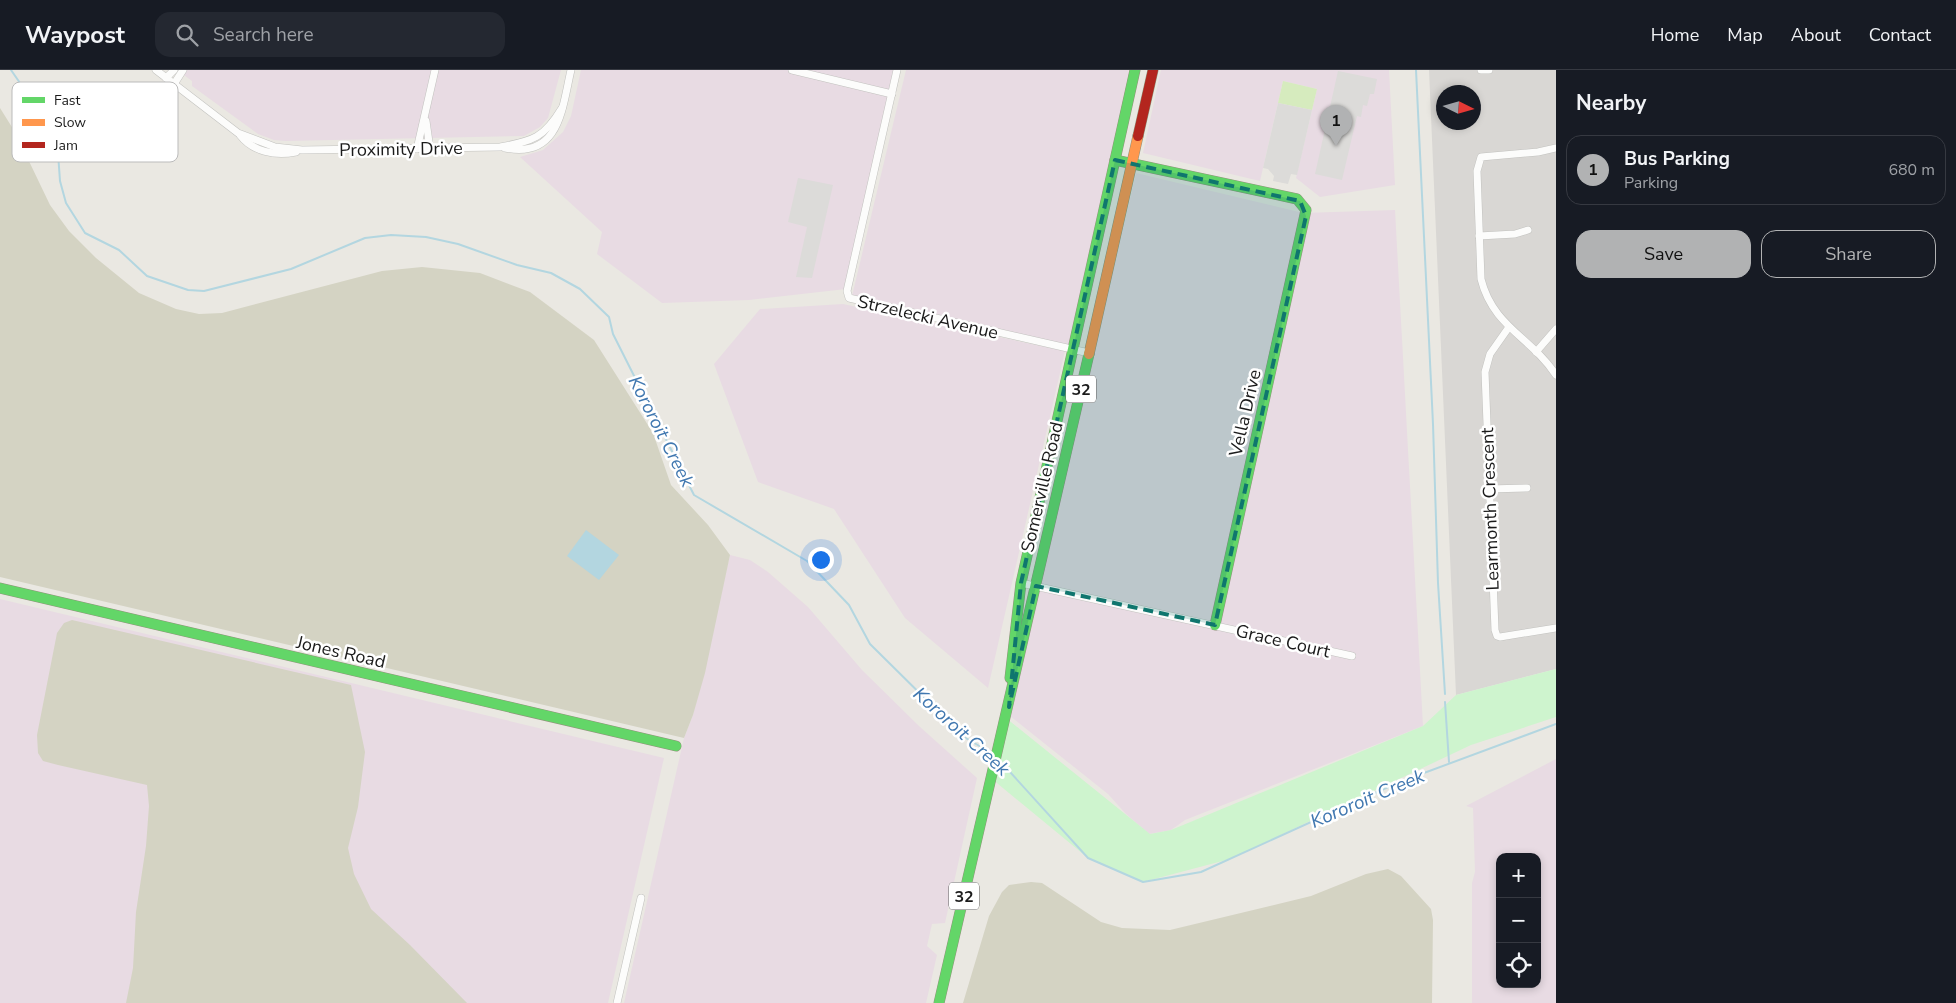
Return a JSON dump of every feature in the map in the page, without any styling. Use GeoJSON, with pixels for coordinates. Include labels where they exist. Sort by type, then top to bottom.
{"type":"FeatureCollection","features":[{"type":"Feature","properties":{"kind":"main road","name":"Somerville Road"},"geometry":{"type":"LineString","coordinates":[[1009,707],[1012,646],[1021,583],[1135,70]]}},
{"type":"Feature","properties":{"kind":"main road","name":"Somerville Road"},"geometry":{"type":"LineString","coordinates":[[939,1003],[1009,707],[1152,70]]}},
{"type":"Feature","properties":{"kind":"main road","name":"Vella Drive"},"geometry":{"type":"LineString","coordinates":[[1115,160],[1297,200],[1304,205],[1306,210],[1215,625]]}},
{"type":"Feature","properties":{"kind":"main road","name":"Jones Road"},"geometry":{"type":"LineString","coordinates":[[0,588],[676,746]]}},
{"type":"Feature","properties":{"kind":"street","name":"Proximity Drive"},"geometry":{"type":"LineString","coordinates":[[156,70],[171,82]]}},
{"type":"Feature","properties":{"kind":"street"},"geometry":{"type":"LineString","coordinates":[[166,78],[174,70]]}},
{"type":"Feature","properties":{"kind":"street"},"geometry":{"type":"LineString","coordinates":[[175,82],[183,70]]}},
{"type":"Feature","properties":{"kind":"street"},"geometry":{"type":"LineString","coordinates":[[417,149],[426,119],[435,70]]}},
{"type":"Feature","properties":{"kind":"street","name":"Proximity Drive"},"geometry":{"type":"LineString","coordinates":[[178,87],[238,133],[264,145],[302,150],[500,147],[527,142],[539,137],[549,129],[562,108],[571,70]]}},
{"type":"Feature","properties":{"kind":"street"},"geometry":{"type":"LineString","coordinates":[[792,70],[892,94]]}},
{"type":"Feature","properties":{"kind":"street","name":"Strzelecki Avenue"},"geometry":{"type":"LineString","coordinates":[[898,70],[847,291],[849,298],[1089,353]]}},
{"type":"Feature","properties":{"kind":"street"},"geometry":{"type":"LineString","coordinates":[[1480,70],[1489,70]]}},
{"type":"Feature","properties":{"kind":"street"},"geometry":{"type":"LineString","coordinates":[[426,119],[430,149]]}},
{"type":"Feature","properties":{"kind":"street"},"geometry":{"type":"LineString","coordinates":[[1556,148],[1538,152],[1481,156],[1477,165],[1480,279],[1485,296],[1497,315],[1536,352],[1556,375]]}},
{"type":"Feature","properties":{"kind":"street"},"geometry":{"type":"LineString","coordinates":[[1479,236],[1515,234],[1528,230]]}},
{"type":"Feature","properties":{"kind":"street","name":"Learmonth Crescent"},"geometry":{"type":"LineString","coordinates":[[1509,327],[1490,354],[1485,372],[1497,636],[1556,628]]}},
{"type":"Feature","properties":{"kind":"street"},"geometry":{"type":"LineString","coordinates":[[1536,352],[1556,329]]}},
{"type":"Feature","properties":{"kind":"street"},"geometry":{"type":"LineString","coordinates":[[1489,488],[1526,488]]}},
{"type":"Feature","properties":{"kind":"street"},"geometry":{"type":"LineString","coordinates":[[1021,583],[1215,625]]}},
{"type":"Feature","properties":{"kind":"street","name":"Grace Court"},"geometry":{"type":"LineString","coordinates":[[1215,625],[1352,656]]}},
{"type":"Feature","properties":{"kind":"street"},"geometry":{"type":"LineString","coordinates":[[617,1003],[641,898]]}},
{"type":"Feature","properties":{"kind":"highlighted area"},"geometry":{"type":"Polygon","coordinates":[[[1115,160],[1300,201],[1306,216],[1215,625],[1036,586],[1009,707],[1021,583],[1115,160]]]}},
{"type":"Feature","properties":{"kind":"shaded area"},"geometry":{"type":"Polygon","coordinates":[[[177,70],[561,70],[548,118],[540,127],[524,136],[286,141],[274,140],[258,134],[192,86],[192,81],[177,70]]]}},
{"type":"Feature","properties":{"kind":"shaded area"},"geometry":{"type":"Polygon","coordinates":[[[581,70],[896,70],[846,289],[749,300],[662,303],[597,254],[602,232],[520,157],[543,150],[563,132],[571,116],[581,70]]]}},
{"type":"Feature","properties":{"kind":"shaded area"},"geometry":{"type":"Polygon","coordinates":[[[906,70],[1129,70],[1069,345],[852,296],[906,70]]]}},
{"type":"Feature","properties":{"kind":"shaded area"},"geometry":{"type":"Polygon","coordinates":[[[1161,70],[1389,70],[1395,185],[1320,197],[1296,178],[1317,89],[1283,81],[1260,181],[1143,153],[1161,70]]]}},
{"type":"Feature","properties":{"kind":"shaded area"},"geometry":{"type":"Polygon","coordinates":[[[1429,70],[1556,70],[1556,669],[1456,695],[1429,70]]]}},
{"type":"Feature","properties":{"kind":"shaded area"},"geometry":{"type":"Polygon","coordinates":[[[1338,71],[1377,79],[1374,94],[1370,94],[1367,106],[1363,105],[1361,117],[1357,116],[1342,180],[1315,174],[1338,71]]]}},
{"type":"Feature","properties":{"kind":"shaded area"},"geometry":{"type":"Polygon","coordinates":[[[1278,103],[1312,110],[1297,175],[1291,174],[1288,184],[1273,181],[1274,176],[1268,169],[1263,168],[1278,103]]]}},
{"type":"Feature","properties":{"kind":"shaded area"},"geometry":{"type":"Polygon","coordinates":[[[0,108],[12,127],[12,162],[29,162],[50,205],[69,231],[96,258],[139,293],[176,309],[199,314],[222,313],[382,271],[422,267],[480,273],[530,292],[594,340],[653,433],[671,485],[708,525],[730,555],[705,673],[684,738],[0,577],[0,108]]]}},
{"type":"Feature","properties":{"kind":"shaded area"},"geometry":{"type":"Polygon","coordinates":[[[1136,173],[1303,213],[1395,210],[1423,726],[1185,820],[1171,830],[1149,834],[1126,814],[1108,794],[1010,716],[1136,173]]]}},
{"type":"Feature","properties":{"kind":"shaded area"},"geometry":{"type":"Polygon","coordinates":[[[798,178],[833,185],[812,278],[796,277],[807,227],[788,222],[798,178]]]}},
{"type":"Feature","properties":{"kind":"shaded area"},"geometry":{"type":"Polygon","coordinates":[[[843,304],[1065,351],[988,688],[905,618],[834,509],[758,482],[714,364],[760,309],[843,304]]]}},
{"type":"Feature","properties":{"kind":"shaded area"},"geometry":{"type":"Polygon","coordinates":[[[730,555],[750,560],[768,572],[808,607],[862,670],[919,726],[977,778],[945,923],[932,924],[927,946],[937,955],[926,1003],[624,1003],[684,738],[693,715],[730,555]]]}},
{"type":"Feature","properties":{"kind":"shaded area"},"geometry":{"type":"Polygon","coordinates":[[[0,599],[664,758],[608,1003],[0,1003],[0,599]]]}},
{"type":"Feature","properties":{"kind":"shaded area"},"geometry":{"type":"Polygon","coordinates":[[[72,620],[351,685],[365,752],[358,807],[348,848],[354,874],[371,909],[410,945],[467,1003],[126,1003],[133,968],[136,912],[146,846],[149,806],[147,785],[43,761],[38,753],[37,735],[57,633],[64,623],[72,620]]]}},
{"type":"Feature","properties":{"kind":"shaded area"},"geometry":{"type":"Polygon","coordinates":[[[1556,759],[1556,1003],[1472,1003],[1472,883],[1475,872],[1473,808],[1466,806],[1556,759]]]}},
{"type":"Feature","properties":{"kind":"shaded area"},"geometry":{"type":"Polygon","coordinates":[[[1388,869],[1401,876],[1431,909],[1433,920],[1432,1003],[963,1003],[989,916],[1002,892],[1009,885],[1031,882],[1042,883],[1101,922],[1122,928],[1170,930],[1311,896],[1366,874],[1388,869]]]}},
{"type":"Feature","properties":{"kind":"green space"},"geometry":{"type":"Polygon","coordinates":[[[1283,81],[1317,89],[1312,110],[1278,103],[1283,81]]]}},
{"type":"Feature","properties":{"kind":"green space"},"geometry":{"type":"Polygon","coordinates":[[[1556,669],[1556,717],[1471,745],[1230,859],[1143,882],[1088,858],[992,779],[1006,718],[1150,834],[1171,830],[1423,726],[1456,695],[1556,669]]]}},
{"type":"Feature","properties":{"kind":"water"},"geometry":{"type":"Polygon","coordinates":[[[586,530],[619,555],[599,580],[567,556],[586,530]]]}},
{"type":"Feature","properties":{"kind":"waterway","name":"Kororoit Creek"},"geometry":{"type":"LineString","coordinates":[[11,70],[19,82]]}},
{"type":"Feature","properties":{"kind":"waterway"},"geometry":{"type":"LineString","coordinates":[[1416,70],[1433,424],[1438,583],[1445,694]]}},
{"type":"Feature","properties":{"kind":"waterway","name":"Kororoit Creek"},"geometry":{"type":"LineString","coordinates":[[59,162],[60,181],[66,203],[85,233],[119,250],[147,276],[188,290],[204,291],[291,269],[365,238],[391,235],[426,237],[458,244],[517,265],[551,273],[580,289],[609,317],[613,334],[694,495],[807,561],[849,605],[870,644],[964,737],[993,754]]}},
{"type":"Feature","properties":{"kind":"waterway"},"geometry":{"type":"LineString","coordinates":[[1445,702],[1449,762]]}},
{"type":"Feature","properties":{"kind":"waterway","name":"Kororoit Creek"},"geometry":{"type":"LineString","coordinates":[[1000,761],[1088,858],[1143,882],[1201,872],[1397,783],[1556,724]]}},
{"type":"Feature","properties":{"kind":"traffic: fast"},"geometry":{"type":"LineString","coordinates":[[1010,678],[1021,583],[1135,70]]}},
{"type":"Feature","properties":{"kind":"traffic: fast"},"geometry":{"type":"LineString","coordinates":[[1115,160],[1297,199],[1306,210],[1215,625]]}},
{"type":"Feature","properties":{"kind":"traffic: fast"},"geometry":{"type":"LineString","coordinates":[[939,1003],[1089,354]]}},
{"type":"Feature","properties":{"kind":"traffic: fast"},"geometry":{"type":"LineString","coordinates":[[0,588],[676,746]]}},
{"type":"Feature","properties":{"kind":"traffic: slow"},"geometry":{"type":"LineString","coordinates":[[1089,354],[1138,136]]}},
{"type":"Feature","properties":{"kind":"traffic: jam"},"geometry":{"type":"LineString","coordinates":[[1138,136],[1153,70]]}},
{"type":"Feature","properties":{"kind":"place","name":"Bus Parking"},"geometry":{"type":"Point","coordinates":[1336,146]}}]}
